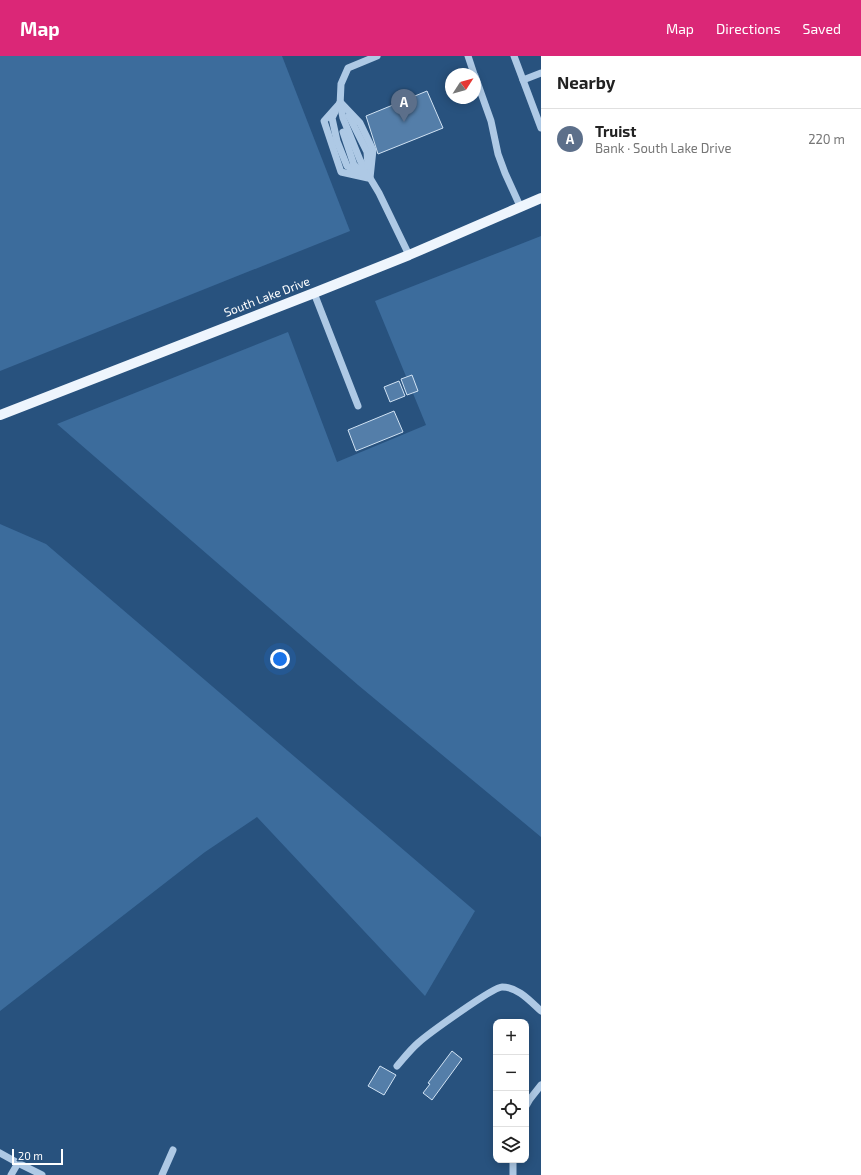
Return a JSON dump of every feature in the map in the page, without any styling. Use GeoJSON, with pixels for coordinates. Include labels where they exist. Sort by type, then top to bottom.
{"type":"FeatureCollection","features":[{"type":"Feature","properties":{"kind":"main road","name":"South Lake Drive"},"geometry":{"type":"LineString","coordinates":[[0,416],[409,255],[541,198]]}},
{"type":"Feature","properties":{"kind":"street"},"geometry":{"type":"LineString","coordinates":[[377,56],[348,68],[341,84],[339,118],[354,165],[370,178],[383,200],[409,255]]}},
{"type":"Feature","properties":{"kind":"street"},"geometry":{"type":"LineString","coordinates":[[468,56],[472,68]]}},
{"type":"Feature","properties":{"kind":"street"},"geometry":{"type":"LineString","coordinates":[[514,56],[541,128]]}},
{"type":"Feature","properties":{"kind":"street"},"geometry":{"type":"LineString","coordinates":[[523,80],[541,73]]}},
{"type":"Feature","properties":{"kind":"street"},"geometry":{"type":"LineString","coordinates":[[481,93],[491,122],[498,154],[520,206]]}},
{"type":"Feature","properties":{"kind":"street"},"geometry":{"type":"LineString","coordinates":[[340,103],[353,121],[367,152],[370,178]]}},
{"type":"Feature","properties":{"kind":"street"},"geometry":{"type":"LineString","coordinates":[[340,103],[324,121],[341,172],[370,178]]}},
{"type":"Feature","properties":{"kind":"street"},"geometry":{"type":"LineString","coordinates":[[314,293],[358,406]]}},
{"type":"Feature","properties":{"kind":"street"},"geometry":{"type":"LineString","coordinates":[[397,1066],[418,1043],[469,1006],[500,987],[519,992],[541,1011]]}},
{"type":"Feature","properties":{"kind":"street"},"geometry":{"type":"LineString","coordinates":[[529,1101],[541,1085]]}},
{"type":"Feature","properties":{"kind":"street"},"geometry":{"type":"LineString","coordinates":[[162,1175],[173,1150]]}},
{"type":"Feature","properties":{"kind":"street"},"geometry":{"type":"LineString","coordinates":[[0,1153],[42,1175]]}},
{"type":"Feature","properties":{"kind":"street"},"geometry":{"type":"LineString","coordinates":[[11,1175],[18,1163]]}},
{"type":"Feature","properties":{"kind":"street"},"geometry":{"type":"LineString","coordinates":[[513,1163],[513,1175]]}},
{"type":"Feature","properties":{"kind":"shaded area"},"geometry":{"type":"Polygon","coordinates":[[[0,56],[282,56],[350,231],[0,371],[0,56]]]}},
{"type":"Feature","properties":{"kind":"shaded area"},"geometry":{"type":"Polygon","coordinates":[[[541,236],[541,837],[358,685],[57,424],[288,332],[337,462],[426,425],[375,301],[541,236]]]}},
{"type":"Feature","properties":{"kind":"shaded area"},"geometry":{"type":"Polygon","coordinates":[[[0,524],[46,544],[475,911],[425,996],[257,817],[205,852],[0,1011],[0,524]]]}},
{"type":"Feature","properties":{"kind":"building"},"geometry":{"type":"Polygon","coordinates":[[[427,91],[443,128],[378,154],[366,116],[427,91]]]}},
{"type":"Feature","properties":{"kind":"building"},"geometry":{"type":"Polygon","coordinates":[[[412,375],[418,391],[407,395],[401,379],[412,375]]]}},
{"type":"Feature","properties":{"kind":"building"},"geometry":{"type":"Polygon","coordinates":[[[399,381],[405,396],[390,402],[384,387],[399,381]]]}},
{"type":"Feature","properties":{"kind":"building"},"geometry":{"type":"Polygon","coordinates":[[[394,411],[403,432],[356,451],[348,430],[394,411]]]}},
{"type":"Feature","properties":{"kind":"building"},"geometry":{"type":"Polygon","coordinates":[[[452,1051],[462,1059],[432,1100],[423,1093],[430,1084],[428,1083],[452,1051]]]}},
{"type":"Feature","properties":{"kind":"building"},"geometry":{"type":"Polygon","coordinates":[[[380,1066],[396,1075],[384,1095],[368,1086],[380,1066]]]}},
{"type":"Feature","properties":{"kind":"place","name":"Truist"},"geometry":{"type":"Point","coordinates":[404,122]}}]}
